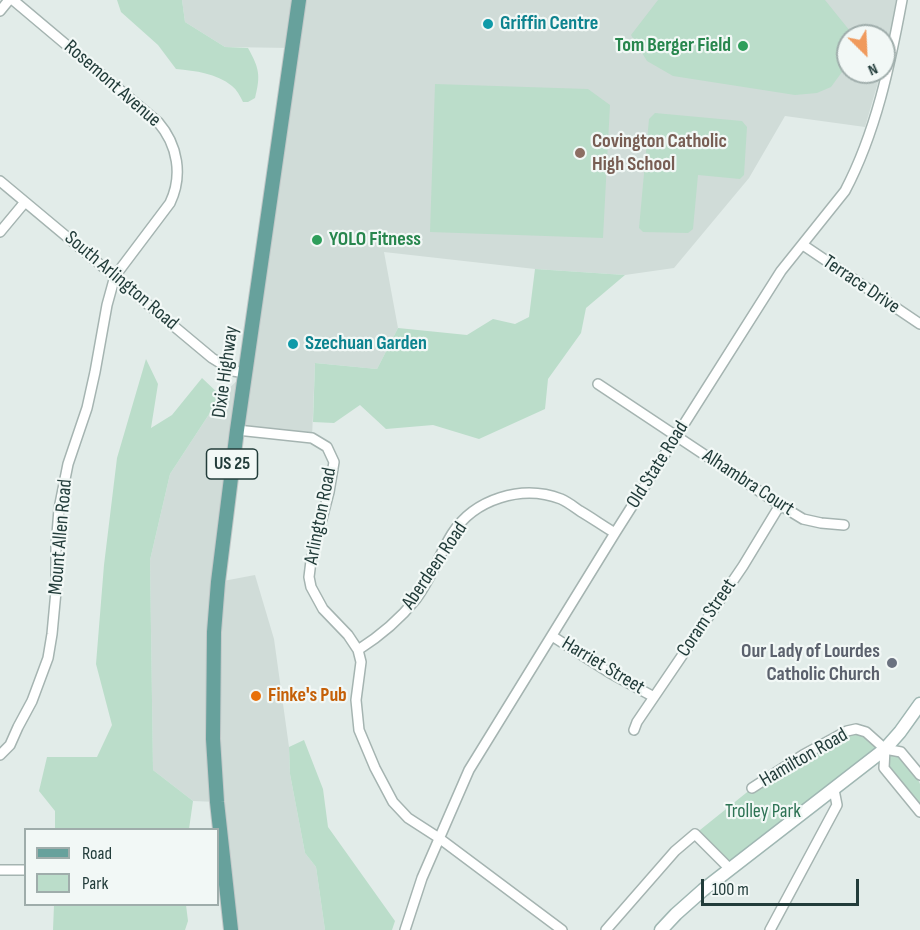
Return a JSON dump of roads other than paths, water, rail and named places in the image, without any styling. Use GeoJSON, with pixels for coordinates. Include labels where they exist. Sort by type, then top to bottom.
{"type":"FeatureCollection","features":[{"type":"Feature","properties":{"kind":"main road","name":"Dixie Highway"},"geometry":{"type":"LineString","coordinates":[[231,930],[217,802],[213,739],[218,582],[237,430],[299,0]]}},
{"type":"Feature","properties":{"kind":"street"},"geometry":{"type":"LineString","coordinates":[[0,10],[11,0]]}},
{"type":"Feature","properties":{"kind":"street","name":"Rosemont Avenue"},"geometry":{"type":"LineString","coordinates":[[11,0],[158,122],[172,144],[178,171],[173,196],[158,220],[115,276]]}},
{"type":"Feature","properties":{"kind":"street","name":"Old State Road"},"geometry":{"type":"LineString","coordinates":[[405,930],[422,878],[469,770],[615,533],[781,271],[845,191],[872,127],[887,74],[902,0]]}},
{"type":"Feature","properties":{"kind":"street","name":"South Arlington Road"},"geometry":{"type":"LineString","coordinates":[[0,182],[212,358],[233,371],[245,373]]}},
{"type":"Feature","properties":{"kind":"street"},"geometry":{"type":"LineString","coordinates":[[0,232],[25,202]]}},
{"type":"Feature","properties":{"kind":"street","name":"Terrace Drive"},"geometry":{"type":"LineString","coordinates":[[803,245],[920,324]]}},
{"type":"Feature","properties":{"kind":"street","name":"Mount Allen Road"},"geometry":{"type":"LineString","coordinates":[[0,755],[10,745],[32,701],[48,658],[56,591],[59,510],[68,464],[87,408],[107,305],[115,276]]}},
{"type":"Feature","properties":{"kind":"street","name":"Alhambra Court"},"geometry":{"type":"LineString","coordinates":[[598,384],[803,519],[844,525]]}},
{"type":"Feature","properties":{"kind":"street","name":"Arlington Road"},"geometry":{"type":"LineString","coordinates":[[237,430],[312,438],[327,447],[334,462],[334,468],[309,577],[311,587],[323,609],[348,635],[358,650]]}},
{"type":"Feature","properties":{"kind":"street","name":"Aberdeen Road"},"geometry":{"type":"LineString","coordinates":[[358,650],[398,620],[424,587],[452,534],[470,514],[487,502],[513,494],[539,493],[562,499],[615,533]]}},
{"type":"Feature","properties":{"kind":"street","name":"Coram Street"},"geometry":{"type":"LineString","coordinates":[[634,730],[637,722],[742,566],[780,505]]}},
{"type":"Feature","properties":{"kind":"street","name":"Harriet Street"},"geometry":{"type":"LineString","coordinates":[[552,636],[610,673],[654,697]]}},
{"type":"Feature","properties":{"kind":"street"},"geometry":{"type":"LineString","coordinates":[[358,650],[361,662],[357,689],[359,730],[393,802],[408,818],[439,838],[562,930]]}},
{"type":"Feature","properties":{"kind":"street"},"geometry":{"type":"LineString","coordinates":[[661,930],[676,914],[730,869],[885,749],[920,704]]}},
{"type":"Feature","properties":{"kind":"street","name":"Hamilton Road"},"geometry":{"type":"LineString","coordinates":[[752,788],[803,755],[847,731],[856,729],[866,732],[885,749],[901,752],[920,775]]}},
{"type":"Feature","properties":{"kind":"street"},"geometry":{"type":"LineString","coordinates":[[885,749],[884,768],[920,812]]}},
{"type":"Feature","properties":{"kind":"street"},"geometry":{"type":"LineString","coordinates":[[770,930],[837,806],[834,790]]}},
{"type":"Feature","properties":{"kind":"street"},"geometry":{"type":"LineString","coordinates":[[606,930],[675,851],[695,834],[730,869]]}},
{"type":"Feature","properties":{"kind":"street"},"geometry":{"type":"LineString","coordinates":[[0,870],[24,870]]}},
{"type":"Feature","properties":{"kind":"place","name":"Griffin Centre"},"geometry":{"type":"Point","coordinates":[488,24]}},
{"type":"Feature","properties":{"kind":"place","name":"Tom Berger Field"},"geometry":{"type":"Point","coordinates":[743,46]}},
{"type":"Feature","properties":{"kind":"place","name":"Covington Catholic High School"},"geometry":{"type":"Point","coordinates":[580,153]}},
{"type":"Feature","properties":{"kind":"place","name":"YOLO Fitness"},"geometry":{"type":"Point","coordinates":[317,240]}},
{"type":"Feature","properties":{"kind":"place","name":"Szechuan Garden"},"geometry":{"type":"Point","coordinates":[293,344]}},
{"type":"Feature","properties":{"kind":"place","name":"Our Lady of Lourdes Catholic Church"},"geometry":{"type":"Point","coordinates":[892,663]}},
{"type":"Feature","properties":{"kind":"place","name":"Finke's Pub"},"geometry":{"type":"Point","coordinates":[256,696]}},
{"type":"Feature","properties":{"kind":"park label","name":"Trolley Park"},"geometry":{"type":"Point","coordinates":[763,812]}}]}
